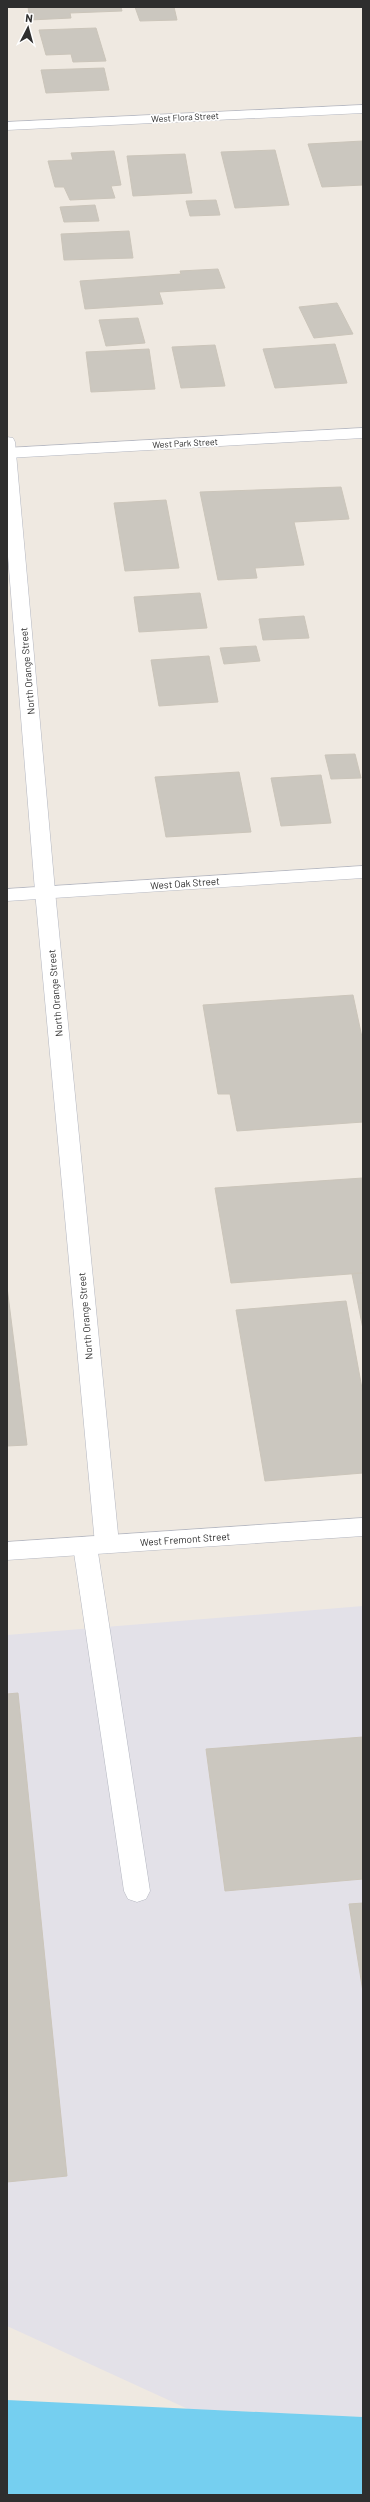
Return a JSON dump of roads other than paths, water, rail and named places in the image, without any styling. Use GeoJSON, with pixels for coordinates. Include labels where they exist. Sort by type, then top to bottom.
{"type":"FeatureCollection","features":[{"type":"Feature","properties":{"kind":"street","name":"West Flora Street"},"geometry":{"type":"LineString","coordinates":[[7,126],[363,109]]}},
{"type":"Feature","properties":{"kind":"street","name":"West Park Street"},"geometry":{"type":"LineString","coordinates":[[8,449],[363,433]]}},
{"type":"Feature","properties":{"kind":"street","name":"North Orange Street"},"geometry":{"type":"LineString","coordinates":[[8,449],[45,892],[96,1545],[137,1891]]}},
{"type":"Feature","properties":{"kind":"street","name":"West Oak Street"},"geometry":{"type":"LineString","coordinates":[[7,895],[363,872]]}},
{"type":"Feature","properties":{"kind":"street","name":"West Fremont Street"},"geometry":{"type":"LineString","coordinates":[[7,1551],[363,1527]]}},
{"type":"Feature","properties":{"kind":"water"},"geometry":{"type":"Polygon","coordinates":[[[7,2400],[363,2417],[363,2495],[7,2495],[7,2400]]]}}]}
